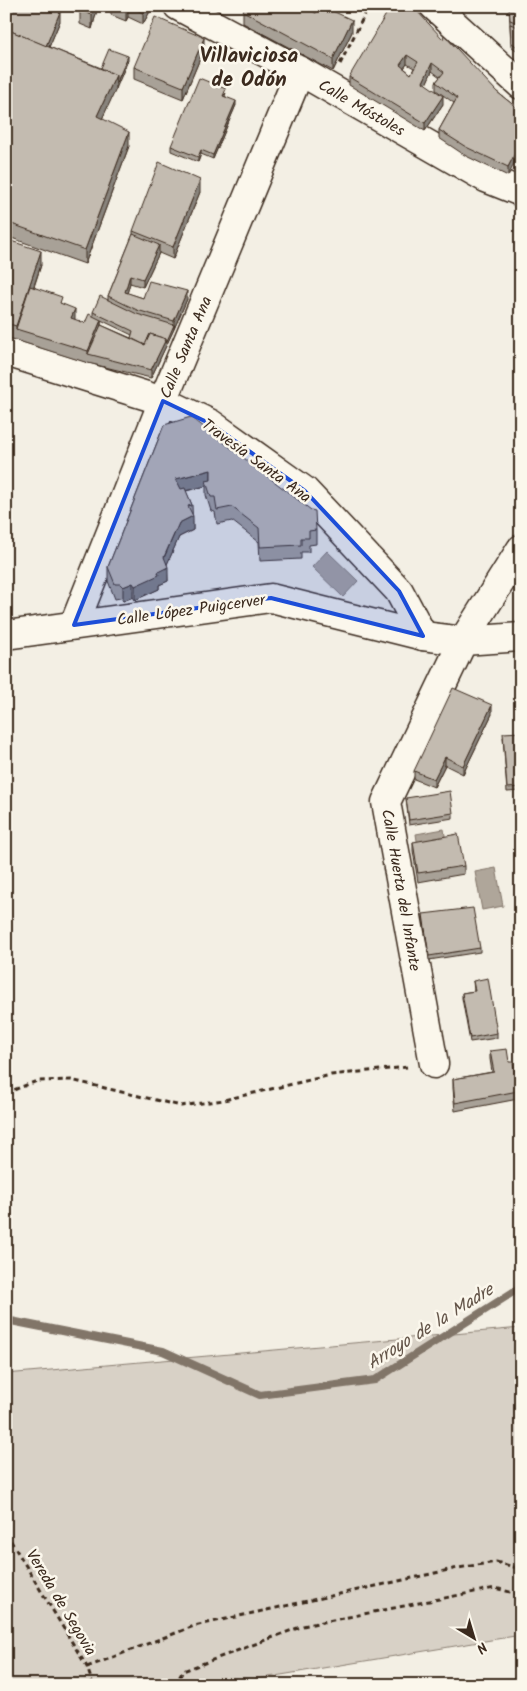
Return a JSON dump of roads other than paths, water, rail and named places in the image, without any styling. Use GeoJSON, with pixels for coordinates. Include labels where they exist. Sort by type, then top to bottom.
{"type":"FeatureCollection","features":[{"type":"Feature","properties":{"kind":"street","name":"Calle Móstoles"},"geometry":{"type":"LineString","coordinates":[[178,6],[300,71],[486,178],[521,192]]}},
{"type":"Feature","properties":{"kind":"street"},"geometry":{"type":"LineString","coordinates":[[434,6],[521,85]]}},
{"type":"Feature","properties":{"kind":"street","name":"Calle Santa Ana"},"geometry":{"type":"LineString","coordinates":[[74,625],[163,401],[300,71]]}},
{"type":"Feature","properties":{"kind":"street","name":"Travesía Santa Ana"},"geometry":{"type":"LineString","coordinates":[[6,352],[163,401],[211,424],[305,491],[399,591],[423,636]]}},
{"type":"Feature","properties":{"kind":"street","name":"Calle Huerta del Infante"},"geometry":{"type":"LineString","coordinates":[[434,1064],[386,802],[463,641],[521,549]]}},
{"type":"Feature","properties":{"kind":"street","name":"Calle López Puigcerver"},"geometry":{"type":"LineString","coordinates":[[6,636],[271,598],[423,636],[463,641],[521,637]]}},
{"type":"Feature","properties":{"kind":"waterway","name":"Arroyo de la Madre"},"geometry":{"type":"LineString","coordinates":[[6,1322],[11,1321],[163,1351],[260,1395],[375,1380],[521,1287]]}},
{"type":"Feature","properties":{"kind":"district","name":"Villaviciosa de Odón"},"geometry":{"type":"Point","coordinates":[249,67]}}]}
